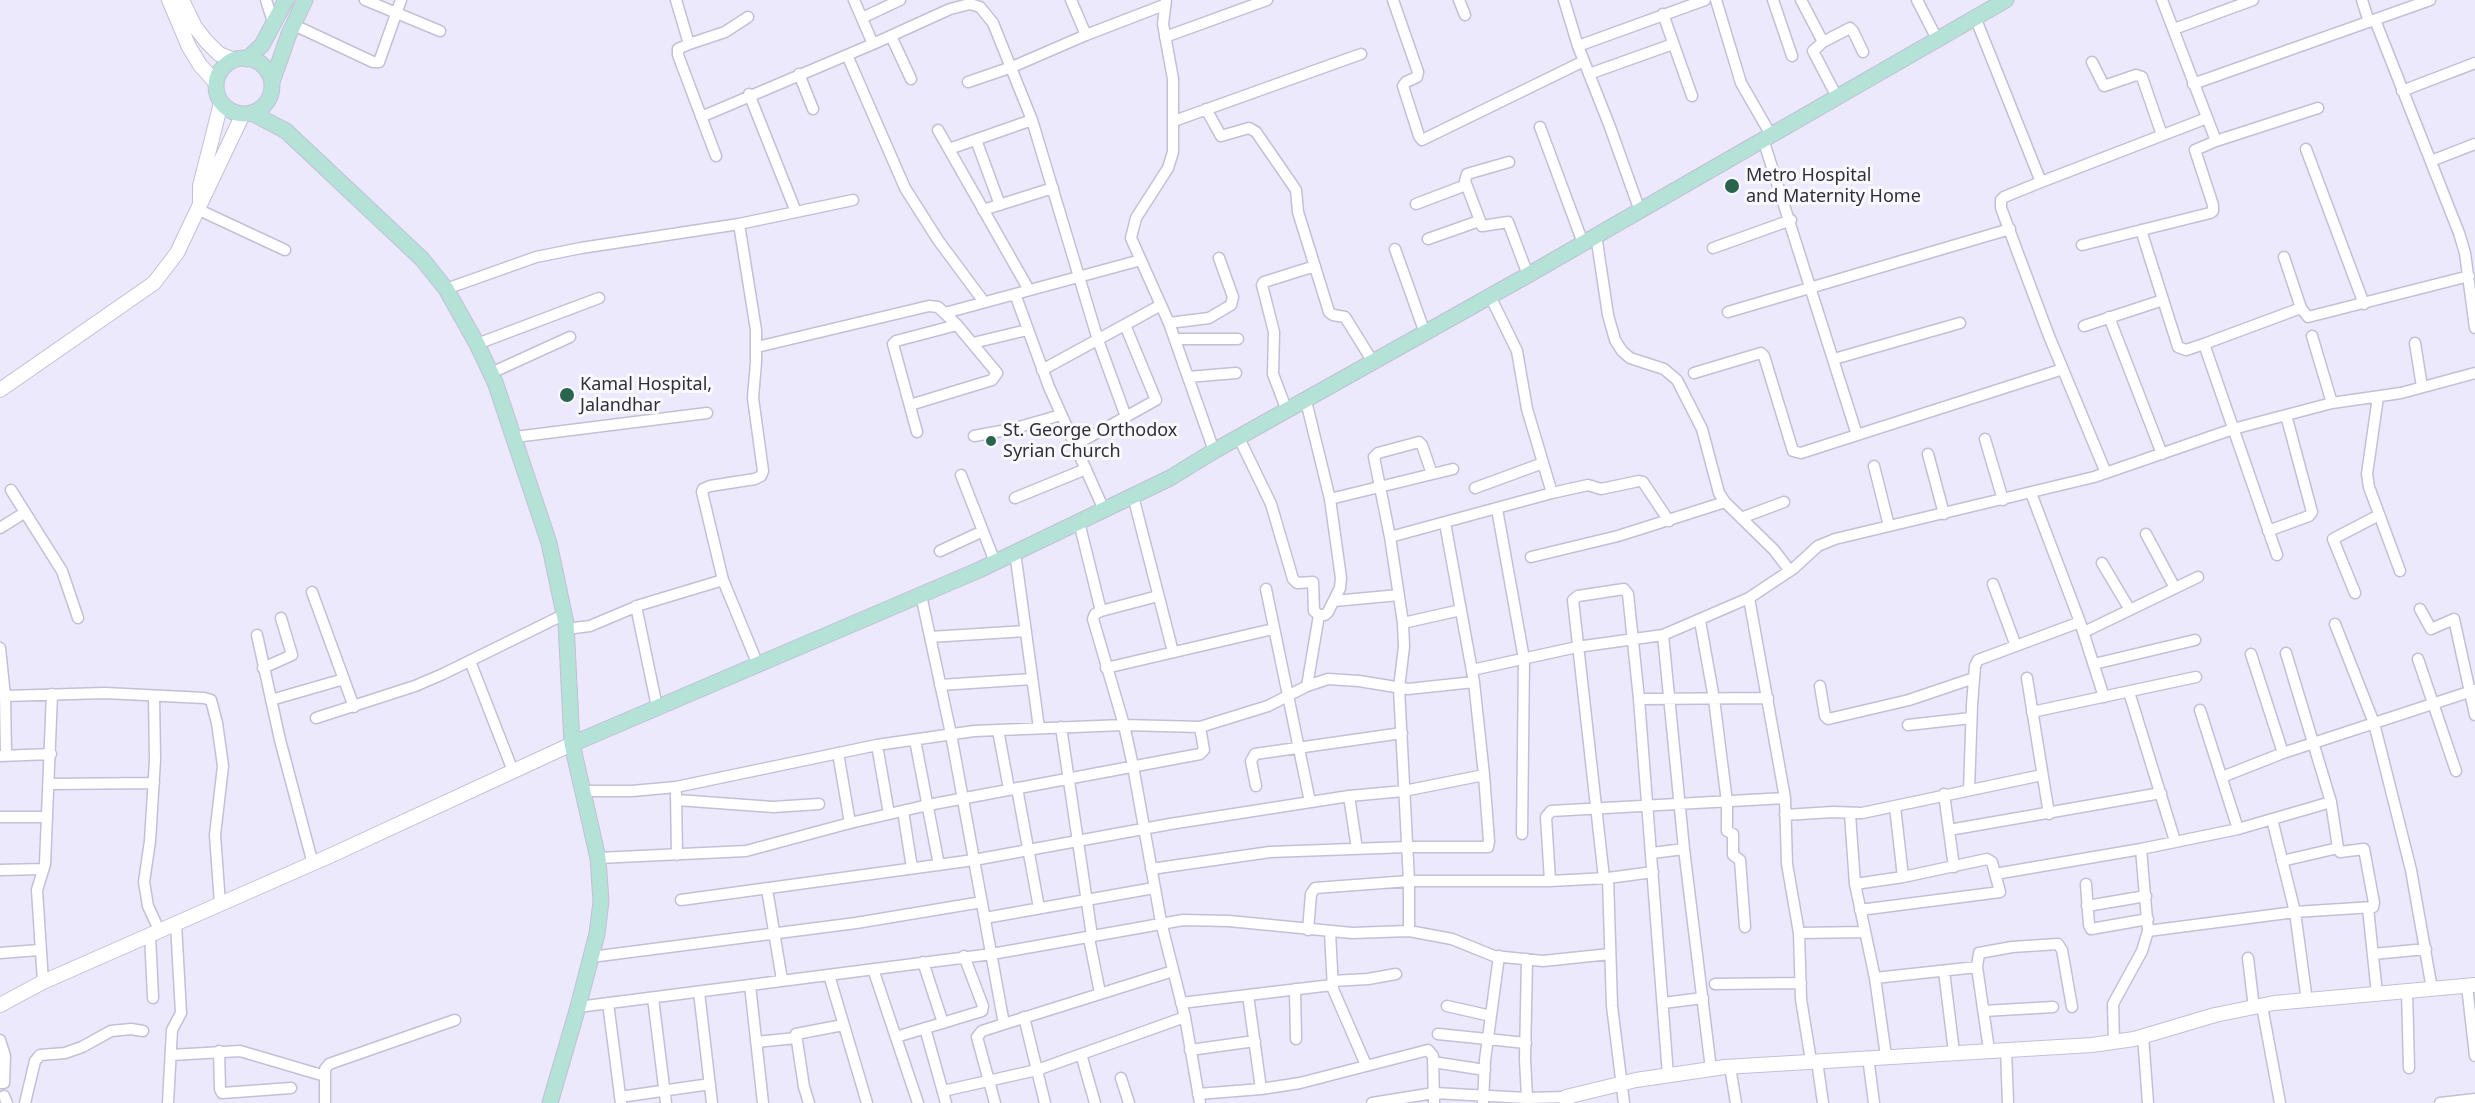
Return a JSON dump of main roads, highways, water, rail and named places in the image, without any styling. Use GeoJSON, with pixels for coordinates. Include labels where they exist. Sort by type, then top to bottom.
{"type":"FeatureCollection","features":[{"type":"Feature","properties":{"kind":"main road"},"geometry":{"type":"LineString","coordinates":[[286,0],[262,45],[222,69],[216,83],[221,103],[228,109],[248,113],[286,131],[422,259],[446,290],[491,373],[515,437],[549,543],[565,622],[572,744],[598,858],[601,902],[591,957],[550,1103]]}},
{"type":"Feature","properties":{"kind":"main road"},"geometry":{"type":"LineString","coordinates":[[248,113],[261,109],[269,99],[272,82],[305,0]]}},
{"type":"Feature","properties":{"kind":"main road"},"geometry":{"type":"LineString","coordinates":[[572,744],[921,595],[1170,478],[2006,0]]}},
{"type":"Feature","properties":{"kind":"main road"},"geometry":{"type":"LineString","coordinates":[[240,59],[260,64],[266,69],[272,82]]}},
{"type":"Feature","properties":{"kind":"main road"},"geometry":{"type":"LineString","coordinates":[[269,99],[286,131]]}},
{"type":"Feature","properties":{"kind":"place","name":"Metro Hospital and Maternity Home"},"geometry":{"type":"Point","coordinates":[1732,186]}},
{"type":"Feature","properties":{"kind":"place","name":"Kamal Hospital, Jalandhar"},"geometry":{"type":"Point","coordinates":[567,395]}},
{"type":"Feature","properties":{"kind":"place","name":"St. George Orthodox Syrian Church"},"geometry":{"type":"Point","coordinates":[991,441]}}]}
